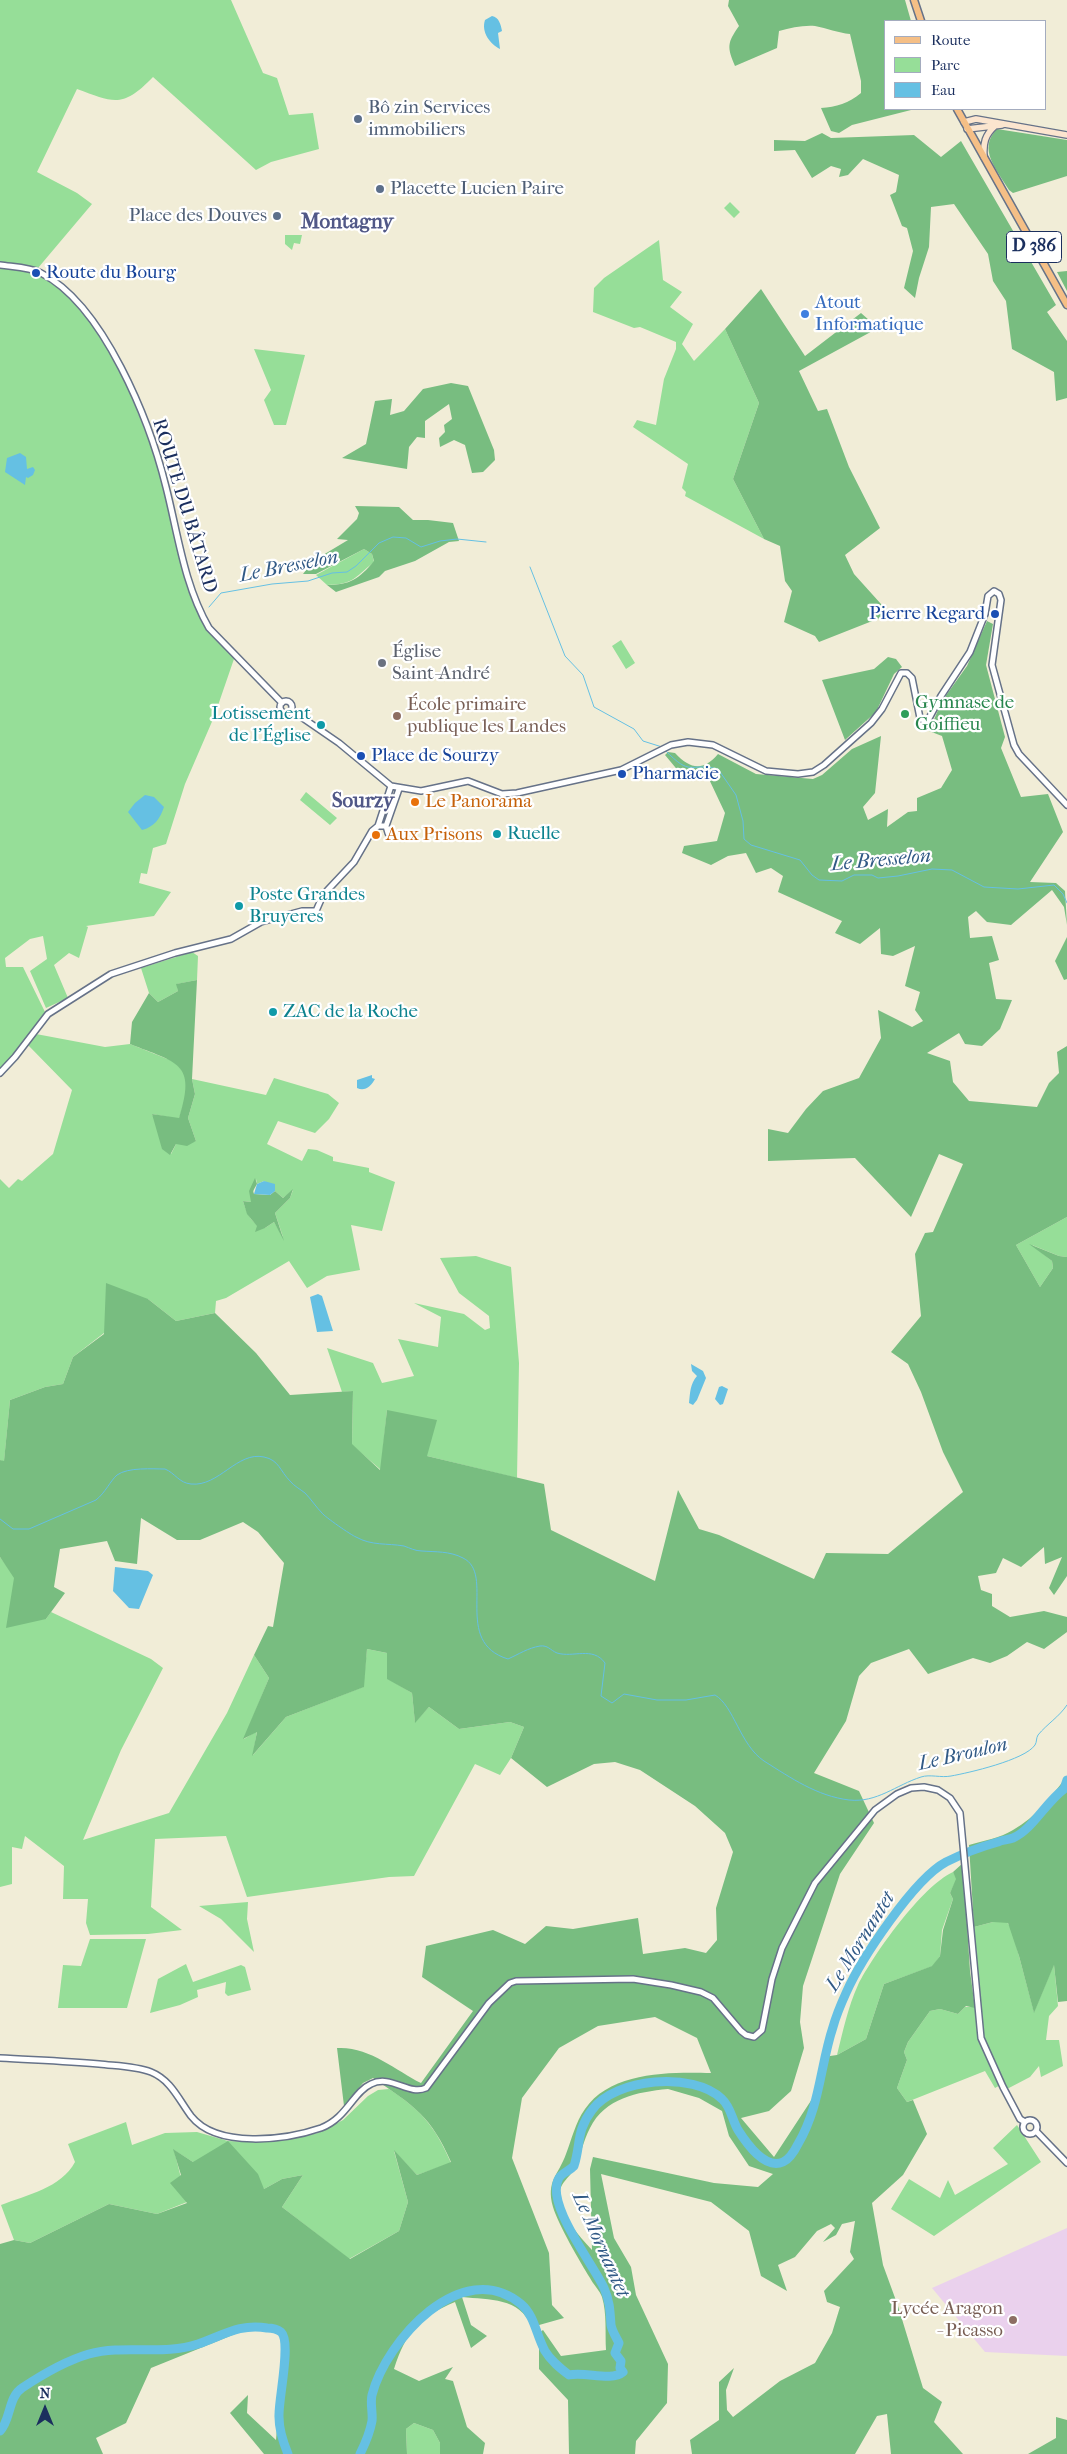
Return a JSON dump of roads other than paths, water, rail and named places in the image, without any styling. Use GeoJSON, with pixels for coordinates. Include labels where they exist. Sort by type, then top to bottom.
{"type":"FeatureCollection","features":[{"type":"Feature","properties":{"kind":"main road"},"geometry":{"type":"LineString","coordinates":[[914,0],[921,20]]}},
{"type":"Feature","properties":{"kind":"main road","name":"D 386"},"geometry":{"type":"LineString","coordinates":[[958,110],[1067,305]]}},
{"type":"Feature","properties":{"kind":"main road"},"geometry":{"type":"LineString","coordinates":[[964,122],[976,119],[1067,135]]}},
{"type":"Feature","properties":{"kind":"main road"},"geometry":{"type":"LineString","coordinates":[[968,129],[976,130],[996,125],[1007,125]]}},
{"type":"Feature","properties":{"kind":"main road"},"geometry":{"type":"LineString","coordinates":[[984,159],[983,145],[987,133],[996,125]]}},
{"type":"Feature","properties":{"kind":"street","name":"ROUTE DU BÂTARD"},"geometry":{"type":"LineString","coordinates":[[0,265],[33,271],[48,277],[78,303],[94,322],[112,350],[156,451],[166,486],[176,536],[201,614],[209,628],[282,703]]}},
{"type":"Feature","properties":{"kind":"street"},"geometry":{"type":"LineString","coordinates":[[291,710],[288,713],[282,712],[280,708],[282,703],[289,702],[291,710],[339,742],[391,786],[399,789],[430,790],[468,781],[502,794],[518,793],[621,770],[667,747],[682,742],[704,743],[726,751],[756,768],[766,771],[798,774],[813,772],[824,765],[871,723],[885,703],[898,675],[904,672],[912,678],[920,718],[927,722],[941,696],[970,652],[985,614],[988,596],[994,591],[1001,597],[992,665],[1011,737],[1019,754],[1067,805]]}},
{"type":"Feature","properties":{"kind":"street"},"geometry":{"type":"LineString","coordinates":[[0,1073],[15,1057],[48,1014],[111,974],[240,935],[261,922],[302,912],[316,911],[323,895],[354,862],[372,831],[378,826],[391,786]]}},
{"type":"Feature","properties":{"kind":"street"},"geometry":{"type":"LineString","coordinates":[[388,833],[386,826],[399,789]]}},
{"type":"Feature","properties":{"kind":"street"},"geometry":{"type":"LineString","coordinates":[[378,826],[386,826]]}},
{"type":"Feature","properties":{"kind":"street"},"geometry":{"type":"LineString","coordinates":[[0,2058],[111,2065],[148,2071],[169,2084],[192,2117],[208,2130],[227,2136],[276,2138],[328,2125],[346,2111],[365,2087],[377,2082],[391,2081],[416,2090],[426,2088],[489,2003],[516,1981],[632,1980],[690,1989],[713,1998],[741,2031],[746,2035],[754,2037],[762,2030],[772,1980],[782,1948],[815,1883],[881,1804],[896,1794],[917,1787],[930,1788],[944,1793],[954,1802],[960,1813],[965,1849],[981,2038],[1003,2088],[1020,2118],[1025,2122]]}},
{"type":"Feature","properties":{"kind":"street"},"geometry":{"type":"LineString","coordinates":[[1036,2132],[1031,2134],[1025,2133],[1022,2126],[1030,2120],[1035,2122],[1036,2132],[1067,2163]]}},
{"type":"Feature","properties":{"kind":"water"},"geometry":{"type":"Polygon","coordinates":[[[492,16],[498,20],[501,26],[502,31],[498,33],[500,49],[490,41],[484,29],[485,20],[492,16]]]}},
{"type":"Feature","properties":{"kind":"water"},"geometry":{"type":"Polygon","coordinates":[[[20,453],[26,457],[27,469],[33,467],[35,470],[33,475],[28,478],[26,477],[25,485],[5,472],[7,458],[20,453]]]}},
{"type":"Feature","properties":{"kind":"water"},"geometry":{"type":"Polygon","coordinates":[[[145,795],[154,797],[164,807],[156,822],[142,830],[128,812],[145,795]]]}},
{"type":"Feature","properties":{"kind":"water"},"geometry":{"type":"Polygon","coordinates":[[[372,1075],[372,1078],[375,1079],[370,1086],[365,1089],[357,1088],[357,1080],[372,1075]]]}},
{"type":"Feature","properties":{"kind":"water"},"geometry":{"type":"Polygon","coordinates":[[[264,1181],[275,1184],[275,1191],[270,1195],[254,1194],[257,1184],[264,1181]]]}},
{"type":"Feature","properties":{"kind":"water"},"geometry":{"type":"Polygon","coordinates":[[[318,1294],[322,1296],[333,1331],[317,1332],[310,1297],[318,1294]]]}},
{"type":"Feature","properties":{"kind":"water"},"geometry":{"type":"Polygon","coordinates":[[[691,1364],[703,1371],[706,1378],[693,1405],[689,1403],[690,1392],[697,1376],[692,1371],[691,1364]]]}},
{"type":"Feature","properties":{"kind":"water"},"geometry":{"type":"Polygon","coordinates":[[[722,1386],[728,1389],[723,1404],[720,1405],[715,1399],[719,1387],[722,1386]]]}},
{"type":"Feature","properties":{"kind":"water"},"geometry":{"type":"Polygon","coordinates":[[[115,1567],[148,1571],[153,1575],[139,1609],[129,1608],[113,1591],[115,1567]]]}},
{"type":"Feature","properties":{"kind":"waterway","name":"Le Bresselon"},"geometry":{"type":"LineString","coordinates":[[209,607],[221,593],[272,584],[308,581],[332,573],[347,572],[356,566],[379,543],[393,537],[406,538],[421,547],[440,541],[457,539],[486,542]]}},
{"type":"Feature","properties":{"kind":"waterway","name":"Le Bresselon"},"geometry":{"type":"LineString","coordinates":[[530,567],[565,656],[583,675],[594,707],[634,729],[643,741],[662,747]]}},
{"type":"Feature","properties":{"kind":"waterway","name":"Le Bresselon"},"geometry":{"type":"LineString","coordinates":[[665,750],[680,764],[690,767],[718,769],[736,795],[743,821],[744,839],[751,845],[800,860],[812,875],[819,880],[842,881],[854,875],[872,875],[878,878],[932,869],[952,870],[984,887],[1018,889],[1054,885],[1063,894],[1067,903]]}},
{"type":"Feature","properties":{"kind":"waterway","name":"Le Broulon"},"geometry":{"type":"LineString","coordinates":[[0,1519],[13,1529],[29,1529],[96,1500],[112,1480],[122,1472],[141,1469],[165,1469],[180,1480],[191,1484],[210,1480],[245,1459],[254,1457],[269,1458],[276,1463],[292,1483],[305,1493],[324,1515],[356,1537],[374,1543],[404,1546],[419,1551],[448,1553],[463,1558],[472,1566],[476,1578],[478,1624],[482,1638],[491,1650],[508,1659],[540,1646],[545,1646],[557,1653],[563,1654],[595,1655],[605,1663],[601,1696],[612,1703],[624,1694],[657,1700],[686,1700],[715,1695],[722,1700],[749,1745],[764,1761],[794,1780],[837,1798],[849,1800],[869,1799],[921,1777],[959,1774],[1009,1761],[1029,1751],[1035,1745],[1038,1735],[1067,1705]]}},
{"type":"Feature","properties":{"kind":"waterway","name":"Le Mornantet"},"geometry":{"type":"LineString","coordinates":[[360,2454],[372,2421],[372,2395],[380,2374],[393,2351],[410,2330],[430,2311],[452,2297],[475,2290],[498,2292],[521,2304],[529,2314],[547,2355],[569,2375],[612,2376],[623,2372],[620,2368],[621,2361],[615,2353],[619,2343],[613,2332],[606,2293],[564,2218],[558,2203],[556,2189],[559,2178],[574,2166],[581,2131],[592,2110],[603,2099],[618,2091],[636,2085],[655,2082],[693,2084],[709,2090],[725,2102],[738,2130],[746,2142],[763,2159],[776,2163],[786,2161],[795,2149],[811,2116],[829,2042],[842,2001],[863,1961],[904,1902],[933,1871],[946,1862],[1020,1834],[1064,1789],[1067,1780]]}},
{"type":"Feature","properties":{"kind":"waterway","name":"Le Mornantet"},"geometry":{"type":"LineString","coordinates":[[0,2431],[4,2426],[17,2392],[46,2373],[71,2360],[103,2351],[158,2350],[185,2347],[248,2327],[271,2328],[281,2332],[284,2338],[285,2359],[279,2417],[282,2436],[288,2454]]}},
{"type":"Feature","properties":{"kind":"place","name":"Bô zin Services immobiliers"},"geometry":{"type":"Point","coordinates":[358,119]}},
{"type":"Feature","properties":{"kind":"place","name":"Placette Lucien Paire"},"geometry":{"type":"Point","coordinates":[380,189]}},
{"type":"Feature","properties":{"kind":"place","name":"Place des Douves"},"geometry":{"type":"Point","coordinates":[277,216]}},
{"type":"Feature","properties":{"kind":"place","name":"Route du Bourg"},"geometry":{"type":"Point","coordinates":[36,273]}},
{"type":"Feature","properties":{"kind":"place","name":"Atout Informatique"},"geometry":{"type":"Point","coordinates":[805,314]}},
{"type":"Feature","properties":{"kind":"place","name":"Pierre Regard"},"geometry":{"type":"Point","coordinates":[995,614]}},
{"type":"Feature","properties":{"kind":"place","name":"Église Saint-André"},"geometry":{"type":"Point","coordinates":[382,663]}},
{"type":"Feature","properties":{"kind":"place","name":"Gymnase de Goiffieu"},"geometry":{"type":"Point","coordinates":[905,714]}},
{"type":"Feature","properties":{"kind":"place","name":"École primaire publique les Landes"},"geometry":{"type":"Point","coordinates":[397,716]}},
{"type":"Feature","properties":{"kind":"place","name":"Lotissement de l'Église"},"geometry":{"type":"Point","coordinates":[321,725]}},
{"type":"Feature","properties":{"kind":"place","name":"Place de Sourzy"},"geometry":{"type":"Point","coordinates":[361,756]}},
{"type":"Feature","properties":{"kind":"place","name":"Pharmacie"},"geometry":{"type":"Point","coordinates":[622,774]}},
{"type":"Feature","properties":{"kind":"place","name":"Le Panorama"},"geometry":{"type":"Point","coordinates":[415,802]}},
{"type":"Feature","properties":{"kind":"place","name":"Ruelle"},"geometry":{"type":"Point","coordinates":[497,834]}},
{"type":"Feature","properties":{"kind":"place","name":"Aux Prisons"},"geometry":{"type":"Point","coordinates":[376,835]}},
{"type":"Feature","properties":{"kind":"place","name":"Poste Grandes Bruyeres"},"geometry":{"type":"Point","coordinates":[239,906]}},
{"type":"Feature","properties":{"kind":"place","name":"ZAC de la Roche"},"geometry":{"type":"Point","coordinates":[273,1012]}},
{"type":"Feature","properties":{"kind":"place","name":"Lycée Aragon - Picasso"},"geometry":{"type":"Point","coordinates":[1013,2320]}},
{"type":"Feature","properties":{"kind":"district","name":"Montagny"},"geometry":{"type":"Point","coordinates":[347,223]}},
{"type":"Feature","properties":{"kind":"district","name":"Sourzy"},"geometry":{"type":"Point","coordinates":[363,802]}}]}
